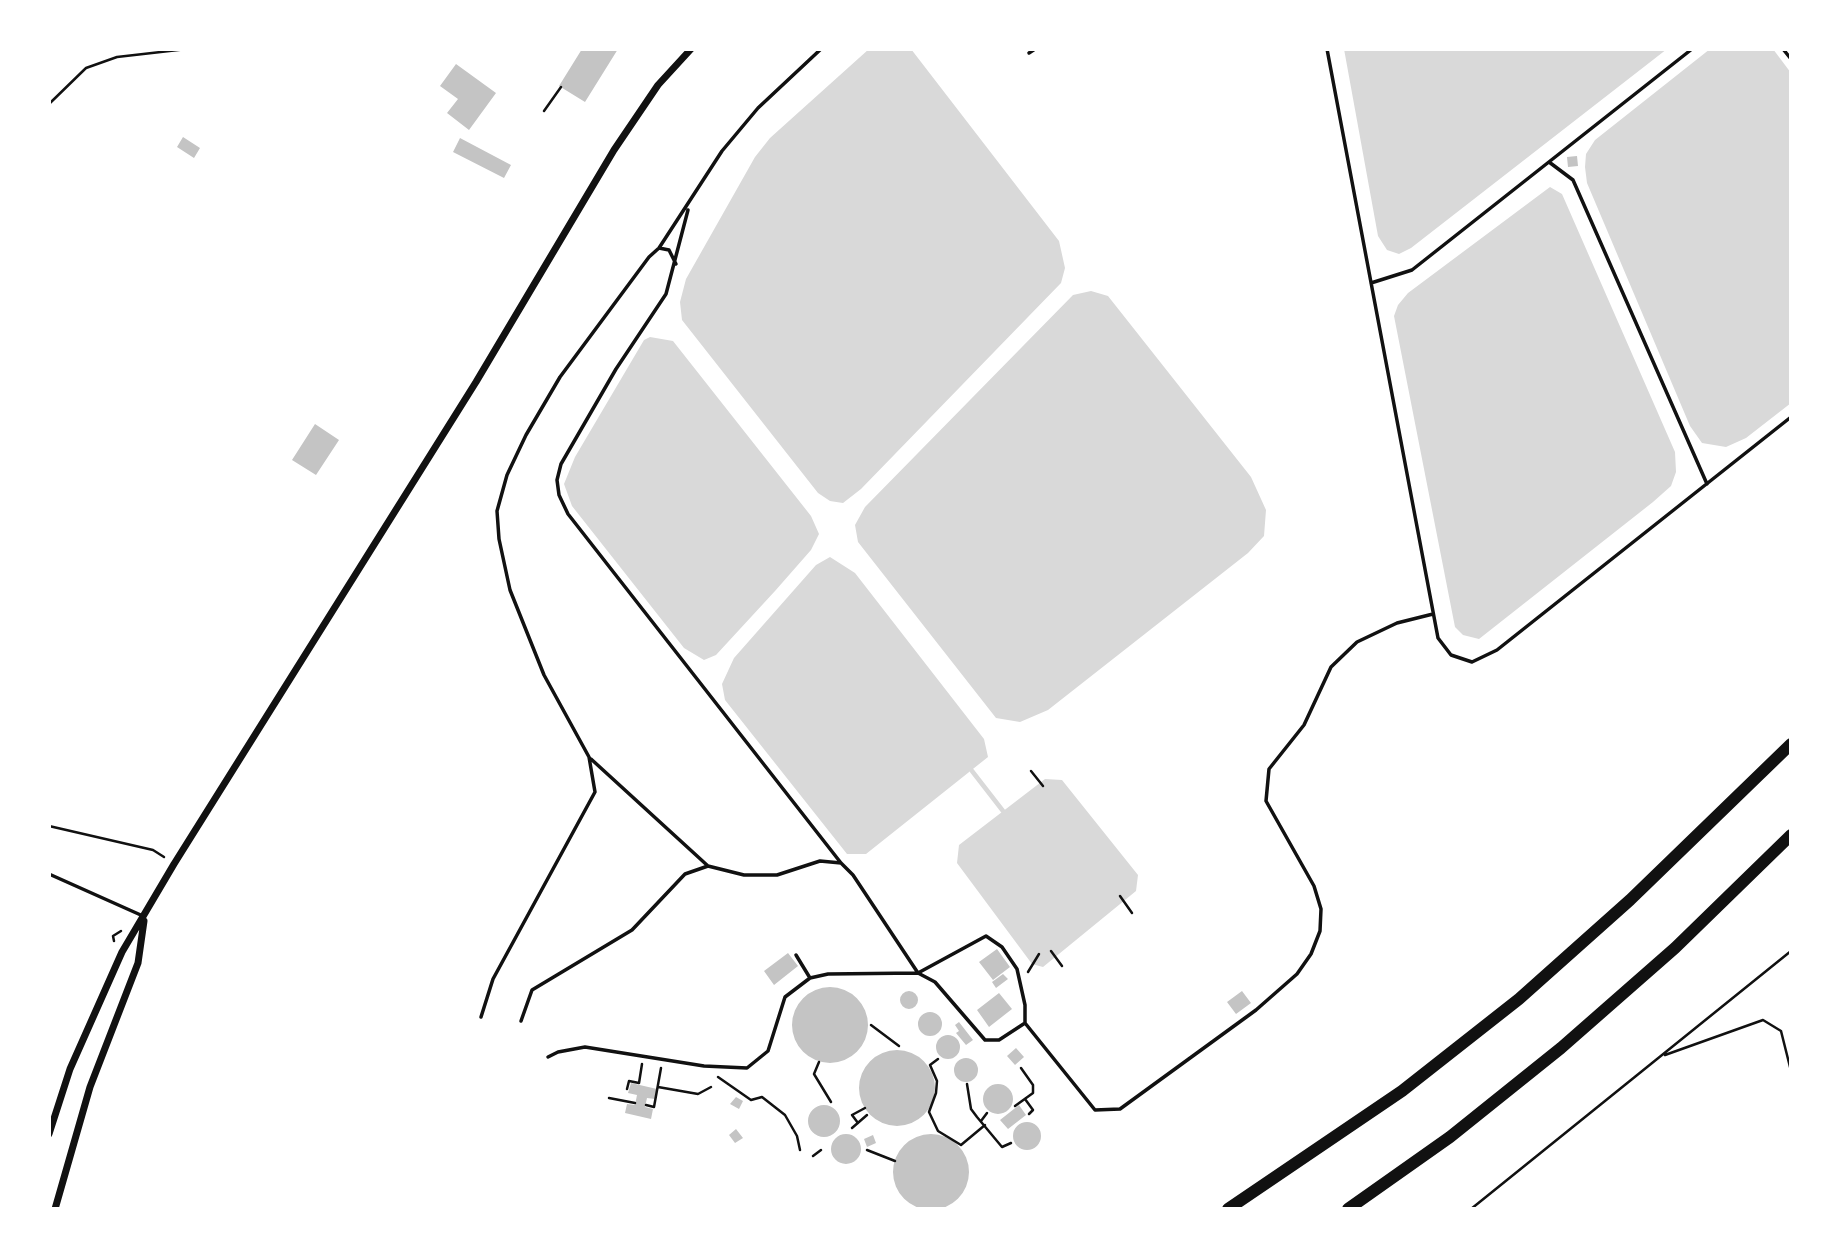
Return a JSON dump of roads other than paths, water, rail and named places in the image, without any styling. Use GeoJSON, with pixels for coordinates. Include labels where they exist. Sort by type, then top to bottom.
{"type":"FeatureCollection","features":[{"type":"Feature","properties":{"kind":"highway"},"geometry":{"type":"LineString","coordinates":[[1228,1209],[1392,1098],[1519,999],[1630,900],[1791,744]]}},
{"type":"Feature","properties":{"kind":"highway"},"geometry":{"type":"LineString","coordinates":[[1348,1209],[1507,1093],[1598,1016],[1791,835]]}},
{"type":"Feature","properties":{"kind":"street"},"geometry":{"type":"LineString","coordinates":[[49,1134],[70,1069],[122,952],[145,917],[174,863],[476,382],[614,150],[658,85],[691,49]]}},
{"type":"Feature","properties":{"kind":"street"},"geometry":{"type":"LineString","coordinates":[[55,1209],[59,1187],[90,1087],[138,963],[145,917]]}},
{"type":"Feature","properties":{"kind":"street"},"geometry":{"type":"LineString","coordinates":[[49,1201],[59,1187]]}},
{"type":"Feature","properties":{"kind":"lane"},"geometry":{"type":"LineString","coordinates":[[821,49],[738,131],[702,180],[690,205],[659,248],[649,257],[560,377],[526,435],[507,475],[497,511],[499,538],[510,590],[544,675],[589,757],[708,866],[744,875],[777,875],[820,861],[841,863]]}},
{"type":"Feature","properties":{"kind":"lane"},"geometry":{"type":"LineString","coordinates":[[1029,53],[1035,49]]}},
{"type":"Feature","properties":{"kind":"lane"},"geometry":{"type":"LineString","coordinates":[[1328,49],[1433,614],[1438,638],[1451,655],[1472,662],[1497,650],[1791,417]]}},
{"type":"Feature","properties":{"kind":"lane"},"geometry":{"type":"LineString","coordinates":[[1371,283],[1412,270],[1692,49]]}},
{"type":"Feature","properties":{"kind":"lane"},"geometry":{"type":"LineString","coordinates":[[1783,49],[1791,59]]}},
{"type":"Feature","properties":{"kind":"lane"},"geometry":{"type":"LineString","coordinates":[[1549,162],[1573,180],[1707,484]]}},
{"type":"Feature","properties":{"kind":"lane"},"geometry":{"type":"LineString","coordinates":[[690,205],[676,265],[666,294],[616,369],[561,464],[557,480],[559,495],[568,514],[853,875],[918,973],[935,982],[985,1040],[999,1040],[1025,1023]]}},
{"type":"Feature","properties":{"kind":"lane"},"geometry":{"type":"LineString","coordinates":[[659,248],[669,250],[676,265]]}},
{"type":"Feature","properties":{"kind":"lane"},"geometry":{"type":"LineString","coordinates":[[548,1057],[558,1052],[585,1047],[704,1066],[747,1068],[758,1062],[768,1051],[785,997],[810,978],[828,974],[918,973],[986,936],[1002,947],[1017,969],[1025,1005],[1025,1023],[1096,1110],[1120,1109],[1221,1038],[1297,974],[1311,954],[1320,930],[1321,909],[1314,886],[1266,801],[1269,768],[1304,724],[1331,667],[1357,642],[1397,623],[1433,614]]}},
{"type":"Feature","properties":{"kind":"lane"},"geometry":{"type":"LineString","coordinates":[[481,1017],[493,979],[595,792],[589,757]]}},
{"type":"Feature","properties":{"kind":"lane"},"geometry":{"type":"LineString","coordinates":[[521,1021],[532,990],[632,930],[685,874],[708,866]]}},
{"type":"Feature","properties":{"kind":"lane"},"geometry":{"type":"LineString","coordinates":[[49,874],[145,917]]}},
{"type":"Feature","properties":{"kind":"lane"},"geometry":{"type":"LineString","coordinates":[[796,955],[810,978]]}},
{"type":"Feature","properties":{"kind":"waterway"},"geometry":{"type":"LineString","coordinates":[[972,771],[1003,811]]}}]}
